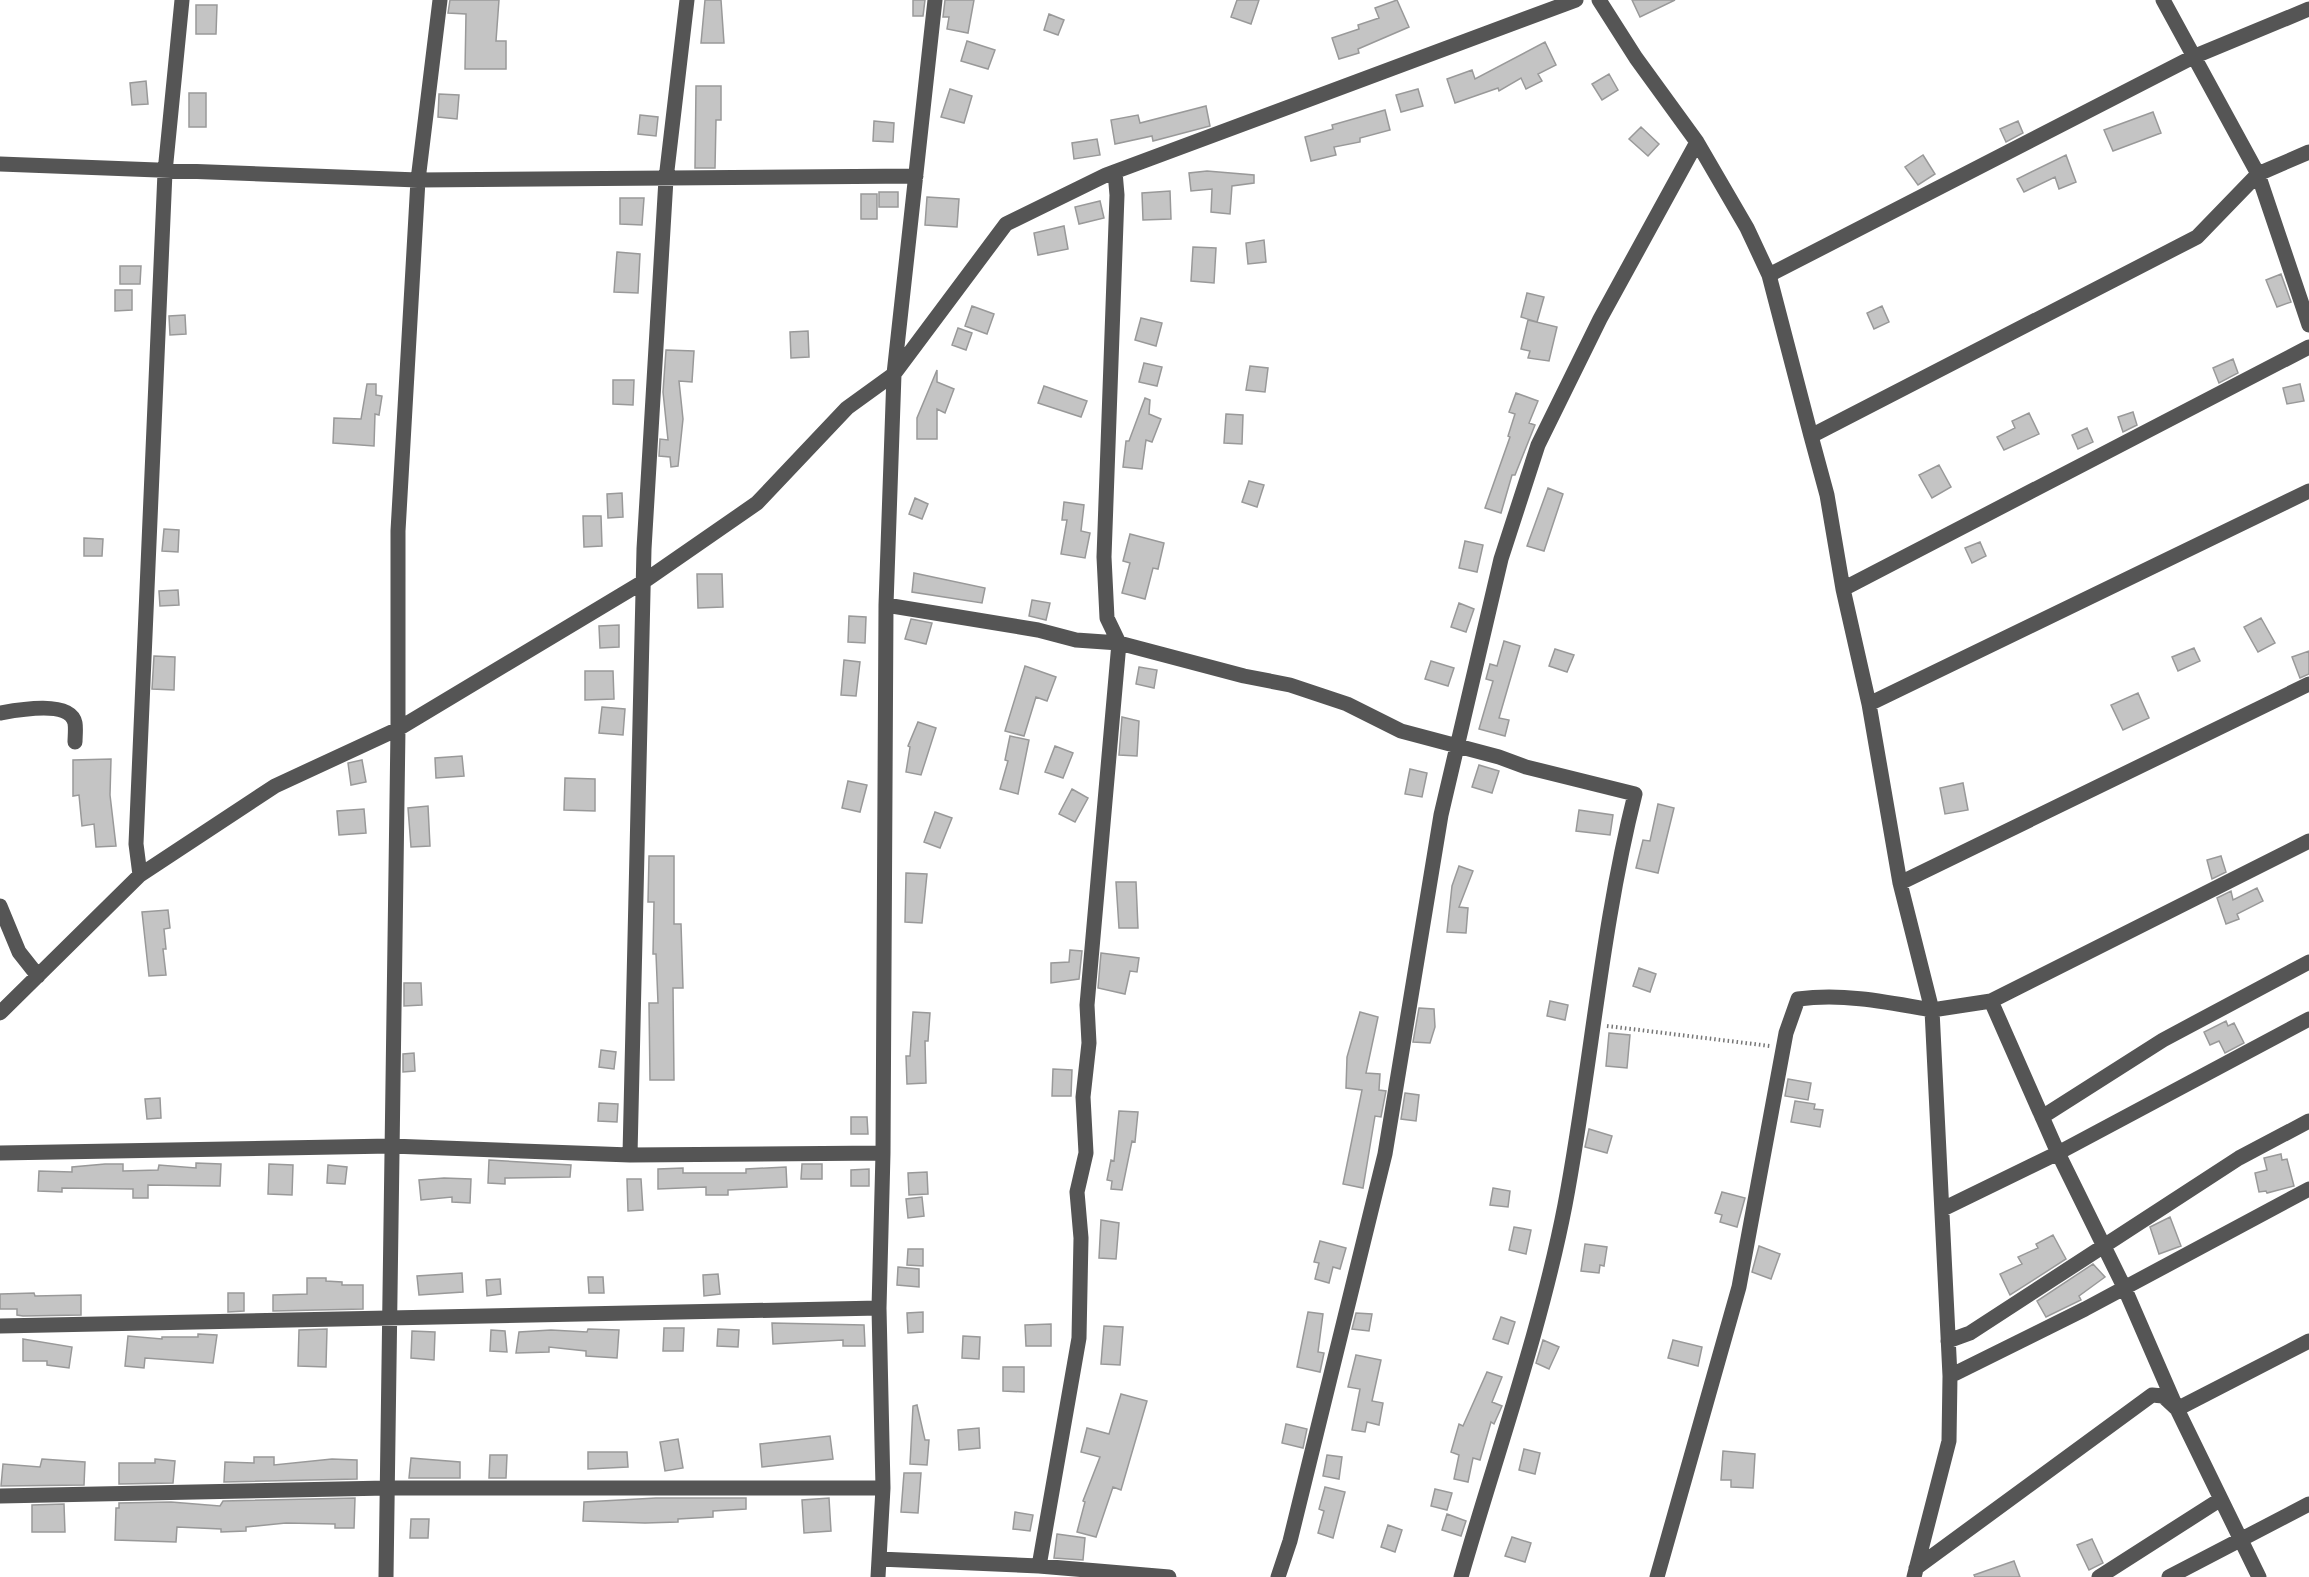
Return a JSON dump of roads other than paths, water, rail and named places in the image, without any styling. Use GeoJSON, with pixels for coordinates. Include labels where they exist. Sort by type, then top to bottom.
{"type":"FeatureCollection","features":[{"type":"Feature","properties":{"kind":"street"},"geometry":{"type":"LineString","coordinates":[[140,875],[136,844],[165,172],[182,0]]}},
{"type":"Feature","properties":{"kind":"street"},"geometry":{"type":"LineString","coordinates":[[386,1577],[398,729],[398,531],[418,180],[440,0]]}},
{"type":"Feature","properties":{"kind":"street"},"geometry":{"type":"LineString","coordinates":[[630,1155],[643,582],[666,179],[687,0]]}},
{"type":"Feature","properties":{"kind":"street"},"geometry":{"type":"LineString","coordinates":[[878,1577],[883,1488],[879,1308],[884,1154],[886,605],[894,374],[935,0]]}},
{"type":"Feature","properties":{"kind":"street"},"geometry":{"type":"LineString","coordinates":[[0,1013],[140,875],[275,786],[398,729],[643,582],[757,502],[848,408],[894,374],[1006,224],[1115,172],[1576,0]]}},
{"type":"Feature","properties":{"kind":"street"},"geometry":{"type":"LineString","coordinates":[[1599,0],[1636,58],[1698,142],[1747,228],[1769,275],[1827,495],[1843,589],[1869,704],[1900,883],[1932,1010],[1950,1377],[1949,1441],[1915,1572]]}},
{"type":"Feature","properties":{"kind":"street"},"geometry":{"type":"LineString","coordinates":[[2163,0],[2258,174],[2309,325]]}},
{"type":"Feature","properties":{"kind":"street"},"geometry":{"type":"LineString","coordinates":[[1769,275],[2193,57],[2309,9]]}},
{"type":"Feature","properties":{"kind":"street"},"geometry":{"type":"LineString","coordinates":[[1278,1577],[1290,1541],[1385,1154],[1441,815],[1501,559],[1538,445],[1600,320],[1698,142]]}},
{"type":"Feature","properties":{"kind":"street"},"geometry":{"type":"LineString","coordinates":[[1811,436],[2197,237],[2258,174],[2309,152]]}},
{"type":"Feature","properties":{"kind":"street"},"geometry":{"type":"LineString","coordinates":[[0,164],[418,180],[916,176]]}},
{"type":"Feature","properties":{"kind":"street"},"geometry":{"type":"LineString","coordinates":[[1039,1566],[1079,1338],[1081,1238],[1077,1192],[1086,1153],[1083,1097],[1089,1043],[1087,1005],[1119,643],[1107,618],[1104,557],[1117,195],[1115,172]]}},
{"type":"Feature","properties":{"kind":"street"},"geometry":{"type":"LineString","coordinates":[[1843,589],[2309,347]]}},
{"type":"Feature","properties":{"kind":"street"},"geometry":{"type":"LineString","coordinates":[[1869,704],[2309,491]]}},
{"type":"Feature","properties":{"kind":"street"},"geometry":{"type":"LineString","coordinates":[[886,605],[1038,630],[1076,640],[1119,643],[1244,676],[1290,685],[1347,704],[1401,731],[1457,744],[1526,767],[1635,794],[1619,857],[1565,1206],[1527,1358],[1461,1577]]}},
{"type":"Feature","properties":{"kind":"street"},"geometry":{"type":"LineString","coordinates":[[1900,883],[2309,684]]}},
{"type":"Feature","properties":{"kind":"street"},"geometry":{"type":"LineString","coordinates":[[0,712],[47,707],[69,713],[75,722],[75,742]]}},
{"type":"Feature","properties":{"kind":"street"},"geometry":{"type":"LineString","coordinates":[[1657,1577],[1739,1287],[1784,1048],[1798,999],[1823,996],[1866,999],[1932,1010],[1991,1001],[2309,841]]}},
{"type":"Feature","properties":{"kind":"street"},"geometry":{"type":"LineString","coordinates":[[0,906],[19,952],[38,976]]}},
{"type":"Feature","properties":{"kind":"street"},"geometry":{"type":"LineString","coordinates":[[2042,1118],[2163,1041],[2309,962]]}},
{"type":"Feature","properties":{"kind":"street"},"geometry":{"type":"LineString","coordinates":[[1991,1001],[2058,1153],[2124,1287],[2177,1409],[2259,1577]]}},
{"type":"Feature","properties":{"kind":"street"},"geometry":{"type":"LineString","coordinates":[[1943,1209],[2058,1153],[2309,1019]]}},
{"type":"Feature","properties":{"kind":"street"},"geometry":{"type":"LineString","coordinates":[[1948,1341],[1970,1333],[2239,1158],[2309,1121]]}},
{"type":"Feature","properties":{"kind":"street"},"geometry":{"type":"LineString","coordinates":[[0,1153],[391,1146],[630,1155],[884,1154]]}},
{"type":"Feature","properties":{"kind":"street"},"geometry":{"type":"LineString","coordinates":[[1950,1377],[2309,1189]]}},
{"type":"Feature","properties":{"kind":"street"},"geometry":{"type":"LineString","coordinates":[[0,1326],[879,1308]]}},
{"type":"Feature","properties":{"kind":"street"},"geometry":{"type":"LineString","coordinates":[[2177,1409],[2309,1341]]}},
{"type":"Feature","properties":{"kind":"street"},"geometry":{"type":"LineString","coordinates":[[1915,1572],[2152,1395],[2163,1396],[2177,1409]]}},
{"type":"Feature","properties":{"kind":"street"},"geometry":{"type":"LineString","coordinates":[[0,1496],[387,1488],[883,1488]]}},
{"type":"Feature","properties":{"kind":"street"},"geometry":{"type":"LineString","coordinates":[[2099,1577],[2222,1499]]}},
{"type":"Feature","properties":{"kind":"street"},"geometry":{"type":"LineString","coordinates":[[2169,1577],[2309,1504]]}},
{"type":"Feature","properties":{"kind":"street"},"geometry":{"type":"LineString","coordinates":[[879,1559],[1039,1566],[1169,1577]]}}]}
